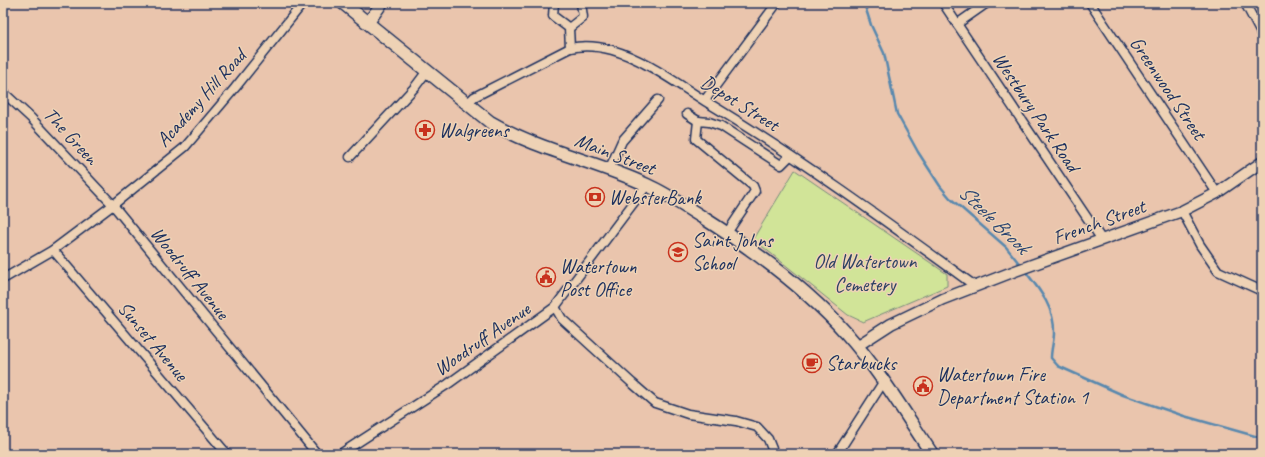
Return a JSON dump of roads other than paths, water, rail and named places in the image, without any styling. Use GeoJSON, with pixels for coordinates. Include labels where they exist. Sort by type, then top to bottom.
{"type":"FeatureCollection","features":[{"type":"Feature","properties":{"kind":"main road","name":"Main Street"},"geometry":{"type":"LineString","coordinates":[[343,3],[490,122],[505,131],[539,146],[609,170],[647,185],[668,196],[727,233],[756,254],[808,295],[856,346],[884,381],[932,454]]}},
{"type":"Feature","properties":{"kind":"main road"},"geometry":{"type":"LineString","coordinates":[[368,23],[382,3]]}},
{"type":"Feature","properties":{"kind":"street","name":"Academy Hill Road"},"geometry":{"type":"LineString","coordinates":[[3,278],[53,250],[185,148],[303,3]]}},
{"type":"Feature","properties":{"kind":"street"},"geometry":{"type":"LineString","coordinates":[[554,3],[554,16],[569,28],[570,48]]}},
{"type":"Feature","properties":{"kind":"street"},"geometry":{"type":"LineString","coordinates":[[569,28],[583,17],[581,3]]}},
{"type":"Feature","properties":{"kind":"street"},"geometry":{"type":"LineString","coordinates":[[705,100],[777,3]]}},
{"type":"Feature","properties":{"kind":"street","name":"Westbury Park Road"},"geometry":{"type":"LineString","coordinates":[[943,3],[1102,240]]}},
{"type":"Feature","properties":{"kind":"street"},"geometry":{"type":"LineString","coordinates":[[957,24],[987,3]]}},
{"type":"Feature","properties":{"kind":"street","name":"Greenwood Street"},"geometry":{"type":"LineString","coordinates":[[1090,3],[1217,193]]}},
{"type":"Feature","properties":{"kind":"street"},"geometry":{"type":"LineString","coordinates":[[1245,3],[1262,36]]}},
{"type":"Feature","properties":{"kind":"street","name":"Depot Street"},"geometry":{"type":"LineString","coordinates":[[467,104],[474,97],[570,48],[596,46],[612,50],[634,58],[742,123],[975,286]]}},
{"type":"Feature","properties":{"kind":"street"},"geometry":{"type":"LineString","coordinates":[[350,156],[427,71]]}},
{"type":"Feature","properties":{"kind":"street","name":"The Green"},"geometry":{"type":"LineString","coordinates":[[3,92],[31,118],[113,205]]}},
{"type":"Feature","properties":{"kind":"street"},"geometry":{"type":"LineString","coordinates":[[609,170],[622,141],[658,100]]}},
{"type":"Feature","properties":{"kind":"street"},"geometry":{"type":"LineString","coordinates":[[687,114],[698,122],[709,122],[721,126],[781,165],[790,156]]}},
{"type":"Feature","properties":{"kind":"street"},"geometry":{"type":"LineString","coordinates":[[698,122],[696,139],[755,188],[755,191],[727,233]]}},
{"type":"Feature","properties":{"kind":"street","name":"French Street"},"geometry":{"type":"LineString","coordinates":[[856,346],[880,330],[943,299],[1034,264],[1182,211],[1217,193],[1262,162]]}},
{"type":"Feature","properties":{"kind":"street","name":"Woodruff Avenue"},"geometry":{"type":"LineString","coordinates":[[340,454],[448,384],[555,307],[647,185]]}},
{"type":"Feature","properties":{"kind":"street","name":"Woodruff Avenue"},"geometry":{"type":"LineString","coordinates":[[113,205],[318,454]]}},
{"type":"Feature","properties":{"kind":"street"},"geometry":{"type":"LineString","coordinates":[[1182,211],[1200,245],[1218,271],[1262,291]]}},
{"type":"Feature","properties":{"kind":"street","name":"Sunset Avenue"},"geometry":{"type":"LineString","coordinates":[[53,250],[227,454]]}},
{"type":"Feature","properties":{"kind":"street"},"geometry":{"type":"LineString","coordinates":[[555,307],[562,319],[655,403],[688,414],[736,421],[757,427],[768,438],[774,454]]}},
{"type":"Feature","properties":{"kind":"street"},"geometry":{"type":"LineString","coordinates":[[837,454],[884,381]]}},
{"type":"Feature","properties":{"kind":"waterway","name":"Steele Brook"},"geometry":{"type":"LineString","coordinates":[[864,3],[871,25],[884,53],[897,114],[918,152],[940,186],[950,198],[1006,247],[1022,267]]}},
{"type":"Feature","properties":{"kind":"waterway","name":"Steele Brook"},"geometry":{"type":"LineString","coordinates":[[1025,271],[1045,299],[1052,315],[1054,324],[1054,339],[1051,358],[1058,366],[1123,395],[1184,416],[1262,438]]}},
{"type":"Feature","properties":{"kind":"place","name":"Walgreens"},"geometry":{"type":"Point","coordinates":[425,130]}},
{"type":"Feature","properties":{"kind":"place","name":"WebsterBank"},"geometry":{"type":"Point","coordinates":[595,197]}},
{"type":"Feature","properties":{"kind":"place","name":"Saint Johns School"},"geometry":{"type":"Point","coordinates":[678,252]}},
{"type":"Feature","properties":{"kind":"place","name":"Watertown Post Office"},"geometry":{"type":"Point","coordinates":[546,277]}},
{"type":"Feature","properties":{"kind":"place","name":"Starbucks"},"geometry":{"type":"Point","coordinates":[812,363]}},
{"type":"Feature","properties":{"kind":"place","name":"Watertown Fire Department Station 1"},"geometry":{"type":"Point","coordinates":[923,386]}},
{"type":"Feature","properties":{"kind":"park label","name":"Old Watertown Cemetery"},"geometry":{"type":"Point","coordinates":[865,272]}}]}
